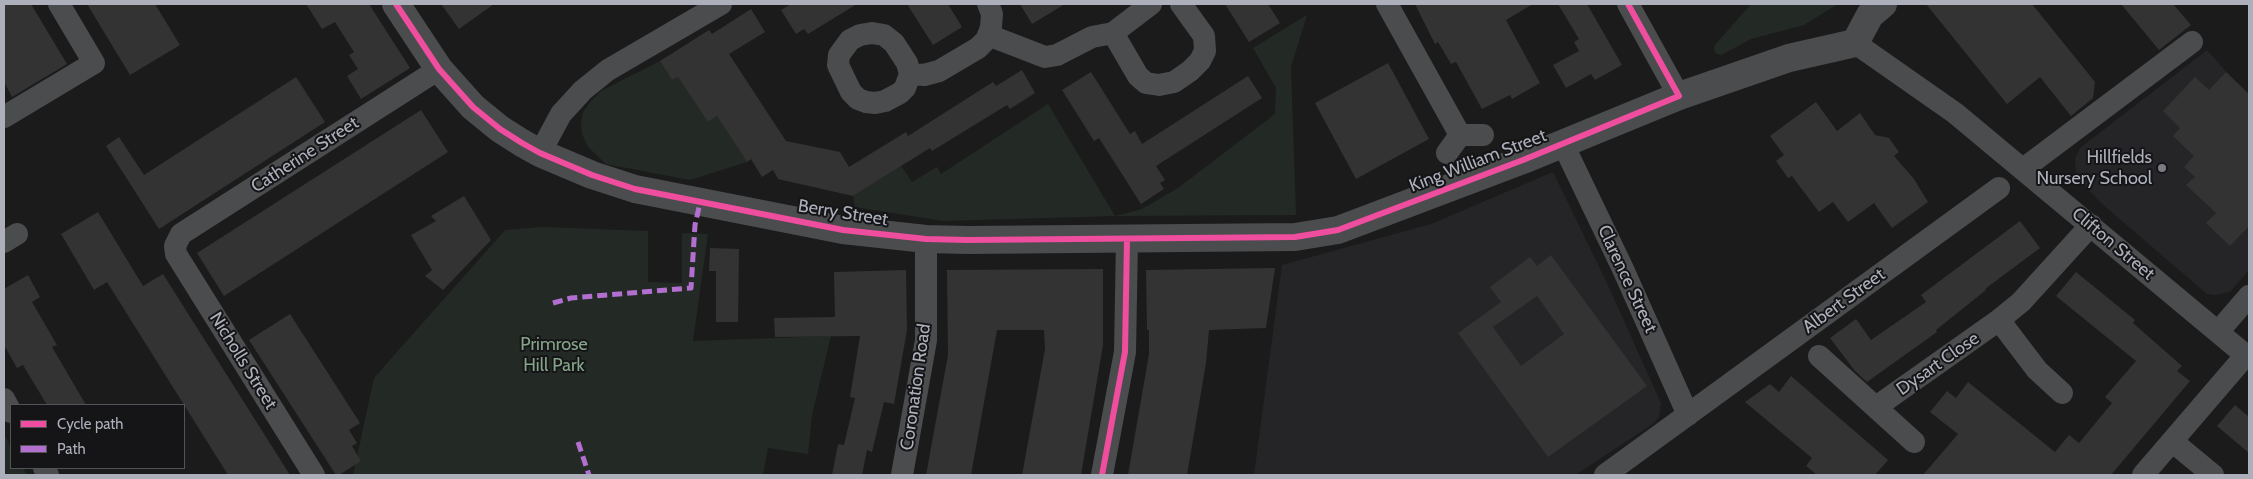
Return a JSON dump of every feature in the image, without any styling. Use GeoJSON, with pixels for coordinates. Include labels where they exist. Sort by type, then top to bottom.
{"type":"FeatureCollection","features":[{"type":"Feature","properties":{"kind":"street"},"geometry":{"type":"LineString","coordinates":[[4,116],[94,63],[59,4]]}},
{"type":"Feature","properties":{"kind":"street","name":"Berry Street"},"geometry":{"type":"LineString","coordinates":[[396,4],[439,69],[473,107],[500,129],[540,153],[592,176],[635,190],[843,230],[926,239],[1126,240],[1283,237]]}},
{"type":"Feature","properties":{"kind":"street"},"geometry":{"type":"LineString","coordinates":[[540,153],[561,114],[583,90],[608,70],[721,4]]}},
{"type":"Feature","properties":{"kind":"street"},"geometry":{"type":"LineString","coordinates":[[910,74],[924,75],[954,64],[978,48],[988,35],[992,14],[988,4]]}},
{"type":"Feature","properties":{"kind":"street"},"geometry":{"type":"LineString","coordinates":[[988,35],[1045,56],[1057,55],[1092,37],[1113,33],[1150,4]]}},
{"type":"Feature","properties":{"kind":"street"},"geometry":{"type":"LineString","coordinates":[[1113,33],[1138,76],[1146,83],[1159,85],[1174,82],[1190,71],[1200,61],[1205,51],[1204,36],[1181,4]]}},
{"type":"Feature","properties":{"kind":"street"},"geometry":{"type":"LineString","coordinates":[[1387,4],[1454,144],[1483,135]]}},
{"type":"Feature","properties":{"kind":"street"},"geometry":{"type":"LineString","coordinates":[[1628,4],[1679,96]]}},
{"type":"Feature","properties":{"kind":"street"},"geometry":{"type":"LineString","coordinates":[[1855,43],[1873,8]]}},
{"type":"Feature","properties":{"kind":"street"},"geometry":{"type":"LineString","coordinates":[[2023,169],[2192,42]]}},
{"type":"Feature","properties":{"kind":"street","name":"King William Street"},"geometry":{"type":"LineString","coordinates":[[1283,237],[1313,235],[1338,230],[1563,144],[1679,96],[1789,58],[1855,43]]}},
{"type":"Feature","properties":{"kind":"street","name":"Clifton Street"},"geometry":{"type":"LineString","coordinates":[[1855,43],[1955,113],[2247,356]]}},
{"type":"Feature","properties":{"kind":"street","name":"Catherine Street"},"geometry":{"type":"LineString","coordinates":[[175,246],[181,234],[439,69]]}},
{"type":"Feature","properties":{"kind":"street","name":"Clarence Street"},"geometry":{"type":"LineString","coordinates":[[1563,144],[1623,269],[1688,415]]}},
{"type":"Feature","properties":{"kind":"street","name":"Albert Street"},"geometry":{"type":"LineString","coordinates":[[1605,475],[1999,188]]}},
{"type":"Feature","properties":{"kind":"street","name":"Dysart Close"},"geometry":{"type":"LineString","coordinates":[[1876,407],[1999,320],[2021,302],[2091,225]]}},
{"type":"Feature","properties":{"kind":"street","name":"Coronation Road"},"geometry":{"type":"LineString","coordinates":[[902,475],[926,340],[926,239]]}},
{"type":"Feature","properties":{"kind":"street"},"geometry":{"type":"LineString","coordinates":[[1102,475],[1125,352],[1126,240]]}},
{"type":"Feature","properties":{"kind":"street","name":"Nicholls Street"},"geometry":{"type":"LineString","coordinates":[[175,246],[176,254],[314,475]]}},
{"type":"Feature","properties":{"kind":"street"},"geometry":{"type":"LineString","coordinates":[[2218,332],[2249,296]]}},
{"type":"Feature","properties":{"kind":"street"},"geometry":{"type":"LineString","coordinates":[[1999,320],[2037,370],[2062,393]]}},
{"type":"Feature","properties":{"kind":"street","name":"Dysart Close"},"geometry":{"type":"LineString","coordinates":[[1819,356],[1914,442]]}},
{"type":"Feature","properties":{"kind":"street"},"geometry":{"type":"LineString","coordinates":[[2143,475],[2247,356]]}},
{"type":"Feature","properties":{"kind":"street"},"geometry":{"type":"LineString","coordinates":[[4,399],[10,410]]}},
{"type":"Feature","properties":{"kind":"street"},"geometry":{"type":"LineString","coordinates":[[2173,442],[2213,475]]}},
{"type":"Feature","properties":{"kind":"shaded area","name":"Hillfields Nursery School"},"geometry":{"type":"Polygon","coordinates":[[[2207,50],[2249,97],[2249,270],[2230,292],[2215,295],[2207,294],[2101,203],[2076,176],[2075,159],[2080,148],[2207,50]]]}},
{"type":"Feature","properties":{"kind":"shaded area"},"geometry":{"type":"Polygon","coordinates":[[[1553,172],[1607,283],[1661,403],[1659,417],[1653,424],[1575,475],[1254,475],[1282,265],[1431,224],[1553,172]]]}},
{"type":"Feature","properties":{"kind":"green space"},"geometry":{"type":"Polygon","coordinates":[[[1751,4],[1838,4],[1804,25],[1751,39],[1721,55],[1715,53],[1714,46],[1751,4]]]}},
{"type":"Feature","properties":{"kind":"green space"},"geometry":{"type":"Polygon","coordinates":[[[1307,15],[1291,67],[1296,215],[1115,216],[1142,209],[1178,188],[1275,114],[1276,88],[1253,48],[1307,15]]]}},
{"type":"Feature","properties":{"kind":"green space"},"geometry":{"type":"Polygon","coordinates":[[[660,61],[672,80],[678,77],[708,122],[717,116],[747,162],[690,180],[606,164],[588,147],[582,134],[581,123],[583,112],[591,101],[601,91],[660,61]]]}},
{"type":"Feature","properties":{"kind":"green space"},"geometry":{"type":"Polygon","coordinates":[[[1048,104],[1115,216],[943,221],[855,207],[853,196],[901,166],[912,182],[937,167],[941,174],[1048,104]]]}},
{"type":"Feature","properties":{"kind":"green space","name":"Primrose Hill Park"},"geometry":{"type":"Polygon","coordinates":[[[542,227],[648,231],[648,282],[682,283],[682,233],[708,234],[693,341],[831,336],[812,415],[808,454],[768,448],[763,475],[353,475],[374,378],[505,230],[542,227]]]}},
{"type":"Feature","properties":{"kind":"green space"},"geometry":{"type":"Polygon","coordinates":[[[4,434],[10,445],[10,469],[24,469],[27,475],[4,475],[4,434]]]}},
{"type":"Feature","properties":{"kind":"building"},"geometry":{"type":"Polygon","coordinates":[[[4,4],[31,4],[67,64],[12,97],[4,82],[4,4]]]}},
{"type":"Feature","properties":{"kind":"building"},"geometry":{"type":"Polygon","coordinates":[[[87,4],[155,4],[180,45],[130,75],[87,4]]]}},
{"type":"Feature","properties":{"kind":"building"},"geometry":{"type":"Polygon","coordinates":[[[306,4],[369,4],[410,68],[361,99],[347,76],[358,69],[349,55],[354,52],[335,22],[322,29],[306,4]]]}},
{"type":"Feature","properties":{"kind":"building"},"geometry":{"type":"Polygon","coordinates":[[[441,4],[494,4],[459,29],[441,4]]]}},
{"type":"Feature","properties":{"kind":"building"},"geometry":{"type":"Polygon","coordinates":[[[791,4],[857,4],[808,34],[804,29],[796,34],[781,10],[791,4]]]}},
{"type":"Feature","properties":{"kind":"building"},"geometry":{"type":"Polygon","coordinates":[[[907,4],[948,4],[962,27],[933,45],[907,4]]]}},
{"type":"Feature","properties":{"kind":"building"},"geometry":{"type":"Polygon","coordinates":[[[1020,4],[1065,4],[1032,24],[1020,4]]]}},
{"type":"Feature","properties":{"kind":"building"},"geometry":{"type":"Polygon","coordinates":[[[1225,4],[1268,4],[1280,23],[1249,42],[1225,4]]]}},
{"type":"Feature","properties":{"kind":"building"},"geometry":{"type":"Polygon","coordinates":[[[1415,4],[1533,4],[1506,20],[1540,83],[1512,99],[1510,95],[1482,109],[1456,62],[1451,64],[1438,42],[1435,44],[1415,4]]]}},
{"type":"Feature","properties":{"kind":"building"},"geometry":{"type":"Polygon","coordinates":[[[1558,4],[1587,4],[1622,65],[1595,80],[1591,74],[1566,88],[1553,65],[1579,51],[1574,42],[1579,39],[1558,4]]]}},
{"type":"Feature","properties":{"kind":"building"},"geometry":{"type":"Polygon","coordinates":[[[1926,4],[2032,4],[2095,82],[2093,98],[2071,116],[2040,77],[2007,104],[1926,4]]]}},
{"type":"Feature","properties":{"kind":"building"},"geometry":{"type":"Polygon","coordinates":[[[2121,4],[2173,4],[2191,25],[2159,50],[2121,4]]]}},
{"type":"Feature","properties":{"kind":"building"},"geometry":{"type":"Polygon","coordinates":[[[751,9],[765,32],[729,54],[786,141],[840,152],[849,167],[906,132],[908,136],[993,82],[996,86],[1022,70],[1035,93],[1010,109],[1007,105],[932,151],[930,148],[853,196],[778,179],[773,170],[762,177],[751,159],[747,162],[717,116],[708,122],[678,77],[672,80],[660,61],[709,30],[712,34],[751,9]]]}},
{"type":"Feature","properties":{"kind":"building"},"geometry":{"type":"Polygon","coordinates":[[[1388,63],[1429,139],[1356,179],[1315,103],[1388,63]]]}},
{"type":"Feature","properties":{"kind":"building"},"geometry":{"type":"Polygon","coordinates":[[[1091,72],[1130,134],[1135,131],[1142,144],[1248,76],[1262,98],[1156,166],[1165,180],[1160,183],[1164,189],[1141,204],[1099,138],[1094,141],[1062,90],[1091,72]]]}},
{"type":"Feature","properties":{"kind":"building"},"geometry":{"type":"Polygon","coordinates":[[[2226,72],[2249,94],[2249,226],[2230,246],[2206,223],[2216,213],[2186,185],[2195,177],[2184,167],[2194,156],[2173,136],[2180,128],[2163,111],[2195,77],[2209,90],[2226,72]]]}},
{"type":"Feature","properties":{"kind":"building"},"geometry":{"type":"Polygon","coordinates":[[[296,77],[325,122],[159,229],[106,146],[119,137],[144,175],[296,77]]]}},
{"type":"Feature","properties":{"kind":"building"},"geometry":{"type":"Polygon","coordinates":[[[1816,102],[1837,131],[1860,113],[1875,135],[1889,138],[1899,152],[1894,156],[1914,179],[1928,202],[1892,228],[1874,203],[1848,222],[1833,202],[1819,212],[1792,176],[1788,178],[1776,161],[1784,155],[1770,136],[1816,102]]]}},
{"type":"Feature","properties":{"kind":"building"},"geometry":{"type":"Polygon","coordinates":[[[421,110],[448,152],[224,296],[197,253],[421,110]]]}},
{"type":"Feature","properties":{"kind":"building"},"geometry":{"type":"Polygon","coordinates":[[[464,196],[491,240],[443,290],[425,276],[432,270],[411,235],[436,221],[431,216],[464,196]]]}},
{"type":"Feature","properties":{"kind":"building"},"geometry":{"type":"Polygon","coordinates":[[[98,212],[143,286],[163,274],[290,475],[228,475],[107,282],[94,290],[61,234],[98,212]]]}},
{"type":"Feature","properties":{"kind":"building"},"geometry":{"type":"Polygon","coordinates":[[[2020,221],[2040,248],[1985,289],[1936,330],[1937,332],[1867,382],[1855,371],[1830,338],[1856,319],[1871,340],[1926,302],[1921,295],[2020,221]]]}},
{"type":"Feature","properties":{"kind":"building"},"geometry":{"type":"Polygon","coordinates":[[[710,248],[739,249],[738,322],[716,322],[716,271],[709,271],[710,248]]]}},
{"type":"Feature","properties":{"kind":"building"},"geometry":{"type":"Polygon","coordinates":[[[1551,255],[1647,386],[1548,457],[1458,333],[1501,302],[1490,287],[1530,257],[1537,266],[1551,255]],[[1537,296],[1493,327],[1521,366],[1564,334],[1537,296]]]}},
{"type":"Feature","properties":{"kind":"building"},"geometry":{"type":"Polygon","coordinates":[[[1275,268],[1266,328],[1209,330],[1206,363],[1187,475],[1128,475],[1149,354],[1146,270],[1275,268]]]}},
{"type":"Feature","properties":{"kind":"building"},"geometry":{"type":"Polygon","coordinates":[[[1103,269],[1103,345],[1081,475],[1022,475],[1045,349],[1044,330],[997,330],[971,475],[926,475],[948,355],[947,270],[1103,269]]]}},
{"type":"Feature","properties":{"kind":"building"},"geometry":{"type":"Polygon","coordinates":[[[906,270],[907,330],[894,404],[884,402],[872,452],[867,450],[862,475],[832,475],[838,444],[844,445],[855,398],[850,397],[860,336],[775,337],[774,318],[835,317],[834,272],[906,270]]]}},
{"type":"Feature","properties":{"kind":"building"},"geometry":{"type":"Polygon","coordinates":[[[2076,272],[2135,320],[2133,323],[2182,366],[2177,371],[2190,381],[2111,475],[1923,475],[1958,434],[1930,412],[1947,391],[1956,398],[1968,382],[2055,452],[2069,435],[2079,443],[2112,403],[2105,397],[2136,361],[2056,296],[2076,272]]]}},
{"type":"Feature","properties":{"kind":"building"},"geometry":{"type":"Polygon","coordinates":[[[28,275],[40,297],[32,302],[57,345],[52,347],[85,404],[46,404],[23,365],[17,368],[4,345],[4,289],[28,275]]]}},
{"type":"Feature","properties":{"kind":"building"},"geometry":{"type":"Polygon","coordinates":[[[290,314],[360,423],[349,430],[357,443],[352,446],[361,461],[339,475],[336,475],[249,340],[290,314]]]}},
{"type":"Feature","properties":{"kind":"building"},"geometry":{"type":"Polygon","coordinates":[[[1791,376],[1888,460],[1875,475],[1817,475],[1806,466],[1812,458],[1745,402],[1770,384],[1779,392],[1791,376]]]}},
{"type":"Feature","properties":{"kind":"building"},"geometry":{"type":"Polygon","coordinates":[[[2235,405],[2249,417],[2249,453],[2217,426],[2235,405]]]}},
{"type":"Feature","properties":{"kind":"marked path"},"geometry":{"type":"LineString","coordinates":[[553,303],[571,298],[691,288],[695,225],[700,203]]}},
{"type":"Feature","properties":{"kind":"marked path"},"geometry":{"type":"LineString","coordinates":[[578,442],[589,475]]}},
{"type":"Feature","properties":{"kind":"cycle path"},"geometry":{"type":"LineString","coordinates":[[396,4],[439,69],[473,107],[500,129],[522,143],[540,153],[592,175],[635,189],[843,230],[926,239],[968,240],[1295,237],[1338,230],[1523,160],[1679,96],[1628,4]]}},
{"type":"Feature","properties":{"kind":"cycle path"},"geometry":{"type":"LineString","coordinates":[[1102,475],[1125,352],[1127,240]]}},
{"type":"Feature","properties":{"kind":"place","name":"Hillfields Nursery School"},"geometry":{"type":"Point","coordinates":[2162,168]}}]}
